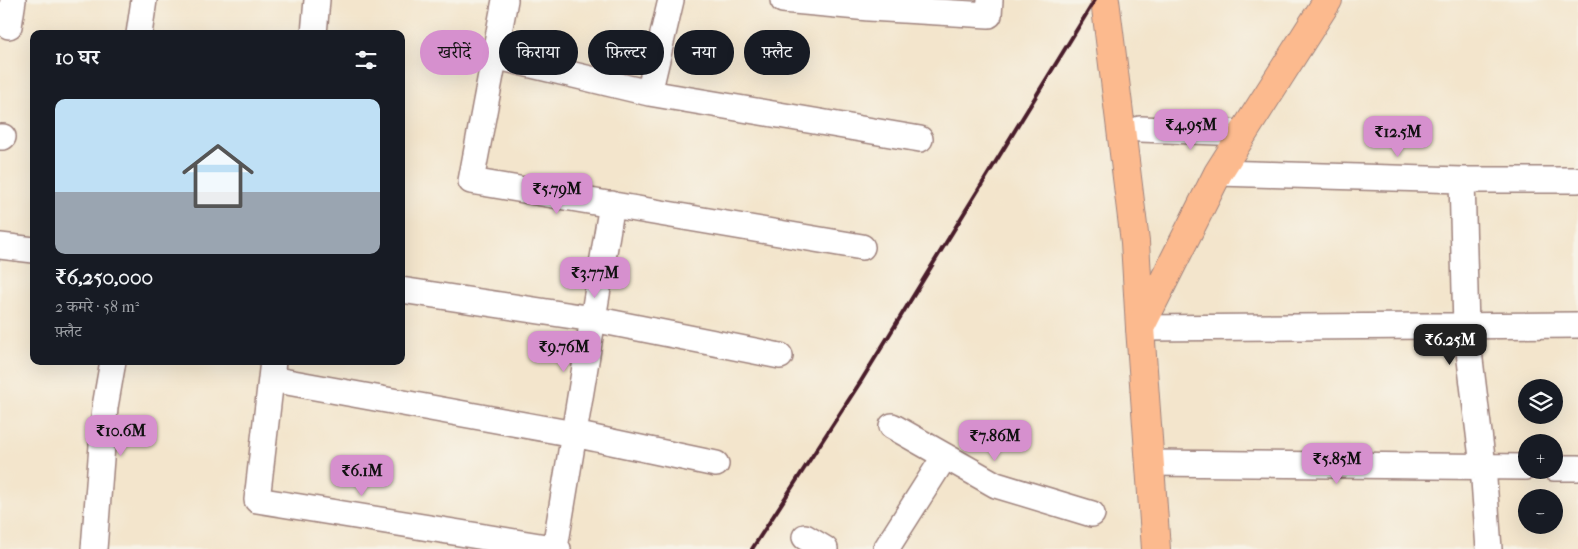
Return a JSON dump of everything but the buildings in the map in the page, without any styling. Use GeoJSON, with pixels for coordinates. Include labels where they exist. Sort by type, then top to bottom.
{"type":"FeatureCollection","features":[{"type":"Feature","properties":{"kind":"main road"},"geometry":{"type":"LineString","coordinates":[[1105,0],[1135,242],[1156,549]]}},
{"type":"Feature","properties":{"kind":"main road"},"geometry":{"type":"LineString","coordinates":[[1140,328],[1218,173],[1328,0]]}},
{"type":"Feature","properties":{"kind":"street"},"geometry":{"type":"LineString","coordinates":[[9,26],[13,0]]}},
{"type":"Feature","properties":{"kind":"street"},"geometry":{"type":"LineString","coordinates":[[140,30],[144,0]]}},
{"type":"Feature","properties":{"kind":"street"},"geometry":{"type":"LineString","coordinates":[[314,30],[317,0]]}},
{"type":"Feature","properties":{"kind":"street"},"geometry":{"type":"LineString","coordinates":[[505,0],[471,181],[862,247]]}},
{"type":"Feature","properties":{"kind":"street"},"geometry":{"type":"LineString","coordinates":[[649,93],[671,0]]}},
{"type":"Feature","properties":{"kind":"street"},"geometry":{"type":"LineString","coordinates":[[783,0],[869,8],[989,15],[990,0]]}},
{"type":"Feature","properties":{"kind":"street"},"geometry":{"type":"LineString","coordinates":[[494,56],[649,93],[920,140]]}},
{"type":"Feature","properties":{"kind":"street"},"geometry":{"type":"LineString","coordinates":[[1140,129],[1243,133]]}},
{"type":"Feature","properties":{"kind":"street"},"geometry":{"type":"LineString","coordinates":[[1218,173],[1462,180],[1578,180]]}},
{"type":"Feature","properties":{"kind":"street"},"geometry":{"type":"LineString","coordinates":[[1462,180],[1466,327],[1483,466],[1489,549]]}},
{"type":"Feature","properties":{"kind":"street"},"geometry":{"type":"LineString","coordinates":[[612,204],[574,434],[556,549],[257,500],[272,370],[574,434],[716,464]]}},
{"type":"Feature","properties":{"kind":"street"},"geometry":{"type":"LineString","coordinates":[[0,246],[30,250]]}},
{"type":"Feature","properties":{"kind":"street"},"geometry":{"type":"LineString","coordinates":[[405,291],[593,319],[780,356]]}},
{"type":"Feature","properties":{"kind":"street"},"geometry":{"type":"LineString","coordinates":[[1140,328],[1578,325]]}},
{"type":"Feature","properties":{"kind":"street"},"geometry":{"type":"LineString","coordinates":[[94,549],[105,408],[113,365]]}},
{"type":"Feature","properties":{"kind":"street"},"geometry":{"type":"LineString","coordinates":[[892,426],[996,485],[1092,514]]}},
{"type":"Feature","properties":{"kind":"street"},"geometry":{"type":"LineString","coordinates":[[886,549],[945,456]]}},
{"type":"Feature","properties":{"kind":"street"},"geometry":{"type":"LineString","coordinates":[[1149,463],[1518,467]]}},
{"type":"Feature","properties":{"kind":"street"},"geometry":{"type":"LineString","coordinates":[[1563,468],[1578,468]]}},
{"type":"Feature","properties":{"kind":"railway"},"geometry":{"type":"LineString","coordinates":[[752,549],[861,381],[1095,0]]}}]}
